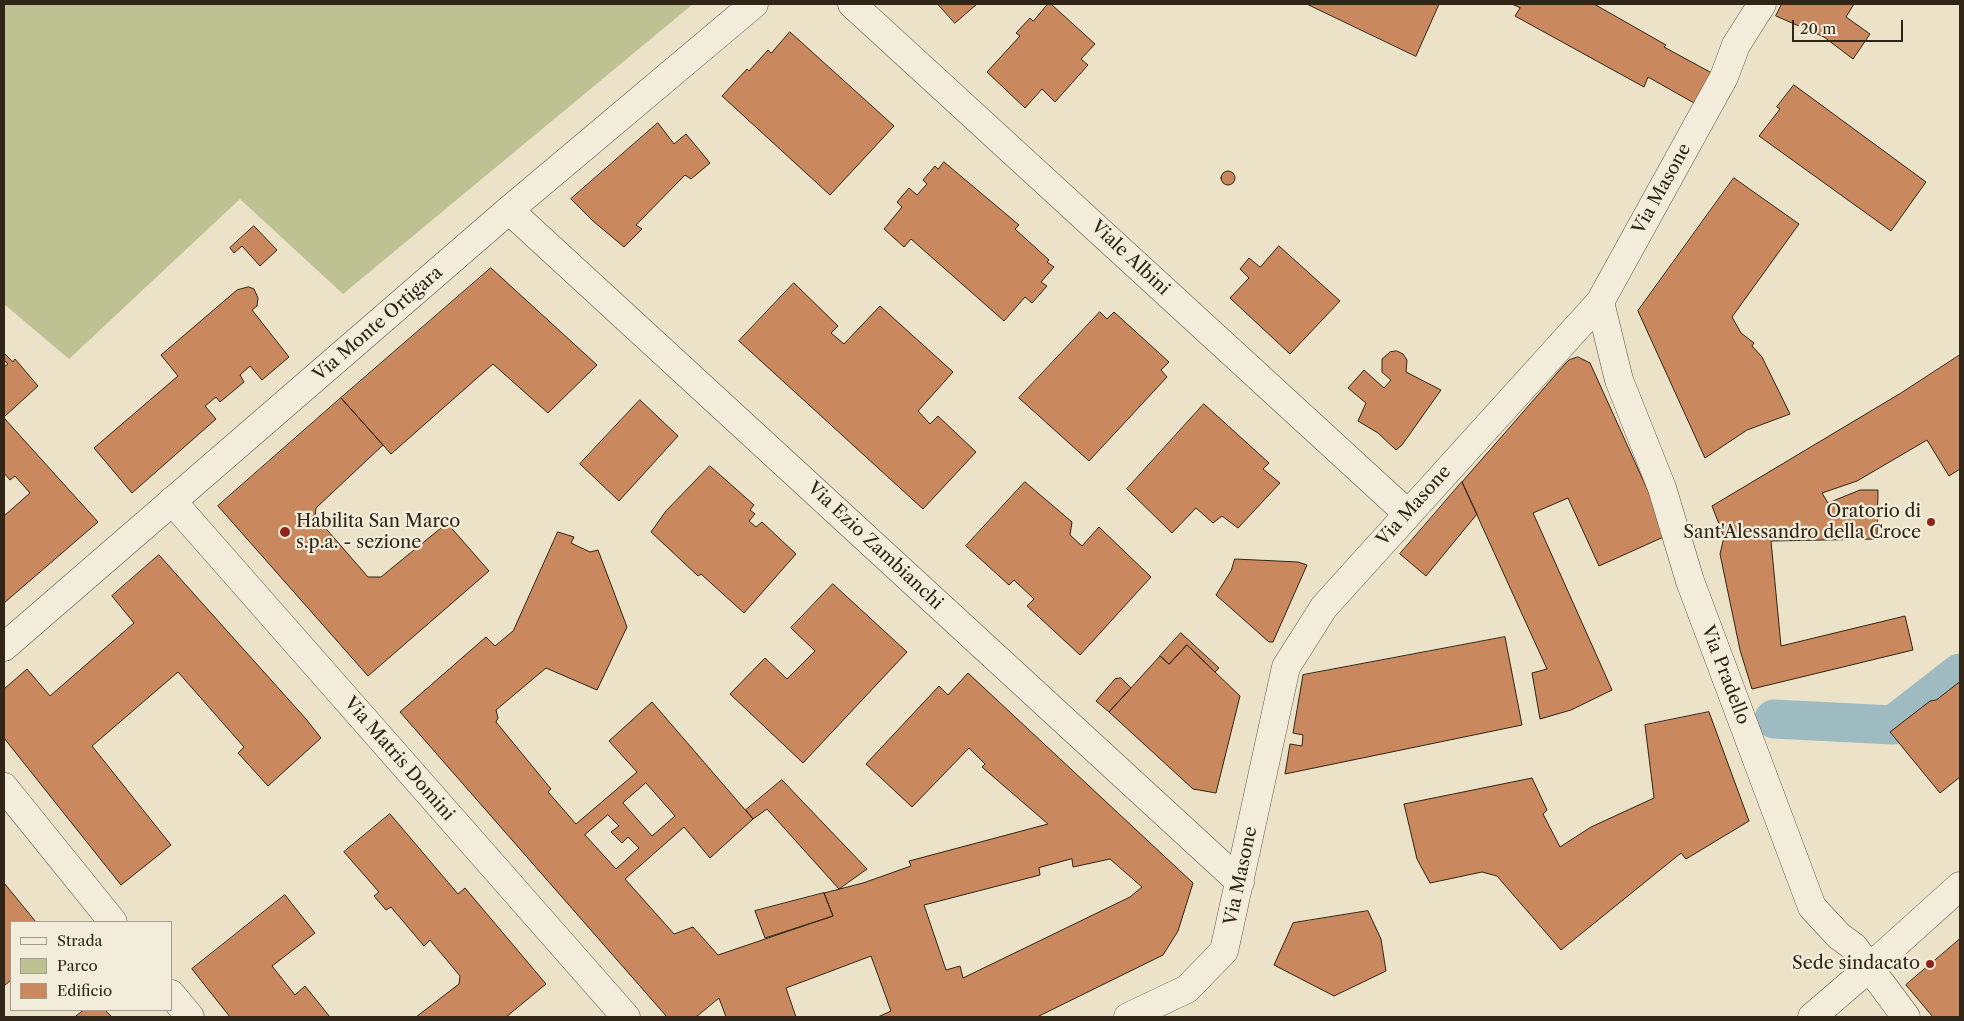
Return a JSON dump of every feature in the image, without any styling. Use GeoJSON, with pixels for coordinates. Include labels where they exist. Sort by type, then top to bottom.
{"type":"FeatureCollection","features":[{"type":"Feature","properties":{"kind":"street","name":"Via Monte Ortigara"},"geometry":{"type":"LineString","coordinates":[[4,647],[510,210],[754,4]]}},
{"type":"Feature","properties":{"kind":"street","name":"Viale Albini"},"geometry":{"type":"LineString","coordinates":[[852,4],[1407,513]]}},
{"type":"Feature","properties":{"kind":"street","name":"Via Masone"},"geometry":{"type":"LineString","coordinates":[[1128,1017],[1187,989],[1224,951],[1286,666],[1324,607],[1407,513],[1600,302],[1724,77],[1736,45],[1762,4]]}},
{"type":"Feature","properties":{"kind":"street","name":"Via Ezio Zambianchi"},"geometry":{"type":"LineString","coordinates":[[510,210],[1240,882]]}},
{"type":"Feature","properties":{"kind":"street","name":"Via Pradello"},"geometry":{"type":"LineString","coordinates":[[1600,302],[1619,380],[1662,488],[1690,581],[1812,907],[1839,936],[1854,946],[1906,1017]]}},
{"type":"Feature","properties":{"kind":"street","name":"Via Matris Domini"},"geometry":{"type":"LineString","coordinates":[[172,502],[626,1017]]}},
{"type":"Feature","properties":{"kind":"street"},"geometry":{"type":"LineString","coordinates":[[4,787],[112,921]]}},
{"type":"Feature","properties":{"kind":"street"},"geometry":{"type":"LineString","coordinates":[[1812,1017],[1960,886]]}},
{"type":"Feature","properties":{"kind":"street"},"geometry":{"type":"LineString","coordinates":[[172,995],[190,1017]]}},
{"type":"Feature","properties":{"kind":"green space"},"geometry":{"type":"Polygon","coordinates":[[[4,4],[693,4],[343,294],[240,199],[69,359],[4,304],[4,4]]]}},
{"type":"Feature","properties":{"kind":"building"},"geometry":{"type":"Polygon","coordinates":[[[938,4],[977,4],[955,23],[938,4]]]}},
{"type":"Feature","properties":{"kind":"building"},"geometry":{"type":"Polygon","coordinates":[[[1048,4],[1051,4],[1095,44],[1081,59],[1088,65],[1055,102],[1042,89],[1025,108],[987,72],[1020,36],[1016,33],[1030,18],[1033,21],[1048,4]]]}},
{"type":"Feature","properties":{"kind":"building"},"geometry":{"type":"Polygon","coordinates":[[[1307,4],[1439,4],[1416,56],[1307,4]]]}},
{"type":"Feature","properties":{"kind":"building"},"geometry":{"type":"Polygon","coordinates":[[[1512,4],[1594,4],[1666,45],[1664,47],[1721,78],[1694,103],[1648,77],[1644,87],[1515,16],[1520,8],[1512,4]]]}},
{"type":"Feature","properties":{"kind":"building"},"geometry":{"type":"Polygon","coordinates":[[[1782,4],[1854,4],[1846,17],[1870,34],[1853,59],[1824,37],[1776,16],[1782,4]]]}},
{"type":"Feature","properties":{"kind":"building"},"geometry":{"type":"Polygon","coordinates":[[[790,32],[894,126],[830,195],[722,96],[747,69],[749,71],[768,50],[771,53],[790,32]]]}},
{"type":"Feature","properties":{"kind":"building"},"geometry":{"type":"Polygon","coordinates":[[[1794,85],[1926,182],[1891,231],[1759,136],[1780,109],[1777,107],[1794,85]]]}},
{"type":"Feature","properties":{"kind":"building"},"geometry":{"type":"Polygon","coordinates":[[[658,123],[674,144],[686,134],[710,163],[691,179],[685,175],[636,225],[642,229],[624,247],[593,221],[571,199],[658,123]]]}},
{"type":"Feature","properties":{"kind":"building"},"geometry":{"type":"Polygon","coordinates":[[[944,162],[1019,225],[1015,229],[1049,260],[1047,262],[1054,267],[1041,282],[1047,286],[1032,303],[1025,297],[1004,321],[911,239],[904,247],[884,229],[902,207],[897,202],[909,188],[917,195],[927,184],[923,180],[935,166],[938,169],[944,162]]]}},
{"type":"Feature","properties":{"kind":"building"},"geometry":{"type":"Polygon","coordinates":[[[1228,171],[1233,173],[1235,178],[1233,183],[1228,185],[1223,183],[1221,178],[1223,173],[1228,171]]]}},
{"type":"Feature","properties":{"kind":"building"},"geometry":{"type":"Polygon","coordinates":[[[1734,178],[1799,224],[1732,317],[1741,333],[1754,343],[1752,346],[1762,357],[1790,414],[1747,430],[1705,458],[1638,311],[1734,178]]]}},
{"type":"Feature","properties":{"kind":"building"},"geometry":{"type":"Polygon","coordinates":[[[254,226],[277,250],[260,266],[242,246],[234,253],[230,248],[254,226]]]}},
{"type":"Feature","properties":{"kind":"building"},"geometry":{"type":"Polygon","coordinates":[[[1279,246],[1340,301],[1290,354],[1230,298],[1249,278],[1240,269],[1249,258],[1260,267],[1279,246]]]}},
{"type":"Feature","properties":{"kind":"building"},"geometry":{"type":"Polygon","coordinates":[[[491,268],[597,365],[548,413],[493,364],[391,454],[341,398],[491,268]]]}},
{"type":"Feature","properties":{"kind":"building"},"geometry":{"type":"Polygon","coordinates":[[[794,283],[838,326],[831,333],[844,344],[880,306],[953,372],[918,411],[930,424],[938,416],[976,452],[923,509],[739,341],[794,283]]]}},
{"type":"Feature","properties":{"kind":"building"},"geometry":{"type":"Polygon","coordinates":[[[249,287],[254,289],[258,298],[257,306],[252,310],[289,357],[262,380],[250,366],[240,375],[244,382],[220,402],[216,397],[205,406],[216,419],[132,493],[94,448],[178,376],[161,355],[237,290],[249,287]]]}},
{"type":"Feature","properties":{"kind":"building"},"geometry":{"type":"Polygon","coordinates":[[[1100,312],[1107,319],[1114,312],[1169,362],[1161,370],[1167,377],[1089,461],[1019,398],[1100,312]]]}},
{"type":"Feature","properties":{"kind":"building"},"geometry":{"type":"Polygon","coordinates":[[[1397,351],[1403,354],[1407,360],[1406,372],[1441,390],[1402,445],[1396,450],[1378,433],[1358,421],[1366,403],[1348,388],[1364,370],[1384,388],[1391,380],[1382,372],[1382,359],[1390,352],[1397,351]]]}},
{"type":"Feature","properties":{"kind":"building"},"geometry":{"type":"Polygon","coordinates":[[[4,353],[13,362],[15,359],[38,386],[4,417],[4,367],[8,364],[4,360],[4,353]]]}},
{"type":"Feature","properties":{"kind":"building"},"geometry":{"type":"Polygon","coordinates":[[[1960,355],[1960,469],[1949,476],[1927,440],[1857,481],[1822,493],[1828,503],[1860,490],[1878,490],[1877,539],[1771,541],[1781,646],[1905,616],[1913,650],[1752,689],[1740,650],[1720,554],[1724,537],[1712,506],[1901,393],[1960,355]]]}},
{"type":"Feature","properties":{"kind":"building"},"geometry":{"type":"Polygon","coordinates":[[[1578,357],[1590,363],[1668,535],[1599,566],[1568,498],[1533,513],[1612,690],[1571,710],[1540,719],[1532,673],[1547,669],[1462,482],[1565,364],[1569,360],[1578,357]]]}},
{"type":"Feature","properties":{"kind":"building","name":"Habilita San Marco s.p.a. - sezione"},"geometry":{"type":"Polygon","coordinates":[[[341,398],[383,445],[316,508],[315,516],[368,577],[381,577],[447,523],[489,571],[368,676],[218,506],[341,398]]]}},
{"type":"Feature","properties":{"kind":"building"},"geometry":{"type":"Polygon","coordinates":[[[640,400],[678,436],[619,501],[580,464],[640,400]]]}},
{"type":"Feature","properties":{"kind":"building"},"geometry":{"type":"Polygon","coordinates":[[[1204,404],[1269,463],[1263,469],[1280,483],[1238,528],[1222,516],[1213,523],[1196,508],[1172,533],[1127,489],[1204,404]]]}},
{"type":"Feature","properties":{"kind":"building"},"geometry":{"type":"Polygon","coordinates":[[[4,418],[98,522],[4,603],[4,516],[30,493],[15,476],[10,480],[4,473],[4,418]]]}},
{"type":"Feature","properties":{"kind":"building"},"geometry":{"type":"Polygon","coordinates":[[[710,466],[754,505],[750,510],[755,514],[749,521],[756,527],[762,522],[796,554],[744,613],[701,574],[698,576],[651,532],[666,511],[710,466]]]}},
{"type":"Feature","properties":{"kind":"building"},"geometry":{"type":"Polygon","coordinates":[[[1025,482],[1072,522],[1070,535],[1082,546],[1099,527],[1151,577],[1080,655],[1027,606],[1034,599],[1014,580],[1009,585],[966,546],[1025,482]]]}},
{"type":"Feature","properties":{"kind":"building"},"geometry":{"type":"Polygon","coordinates":[[[1462,482],[1477,514],[1426,576],[1400,554],[1462,482]]]}},
{"type":"Feature","properties":{"kind":"building"},"geometry":{"type":"Polygon","coordinates":[[[558,532],[574,537],[571,543],[590,552],[598,550],[627,627],[597,690],[546,668],[496,710],[498,718],[496,722],[551,789],[548,792],[576,824],[637,772],[609,741],[652,702],[753,819],[710,858],[684,827],[625,879],[674,934],[693,927],[718,955],[833,916],[824,893],[863,883],[911,866],[909,861],[1048,824],[982,767],[985,764],[969,748],[912,807],[866,764],[939,686],[948,695],[968,673],[1193,883],[1178,931],[1163,955],[1037,1017],[878,1017],[891,1011],[871,956],[786,988],[796,1017],[726,1017],[719,998],[696,1017],[667,1017],[400,712],[486,637],[495,646],[513,631],[558,532]],[[646,783],[623,803],[652,836],[675,816],[646,783]],[[608,815],[585,835],[616,869],[639,848],[628,837],[622,843],[611,832],[619,826],[608,815]],[[1072,859],[1039,868],[1040,875],[924,905],[946,970],[960,966],[963,978],[1130,897],[1142,887],[1110,859],[1073,867],[1072,859]]]}},
{"type":"Feature","properties":{"kind":"building"},"geometry":{"type":"Polygon","coordinates":[[[159,555],[321,738],[268,786],[238,753],[244,747],[178,672],[92,746],[171,845],[121,885],[4,738],[4,689],[27,669],[50,696],[134,623],[112,596],[159,555]]]}},
{"type":"Feature","properties":{"kind":"building"},"geometry":{"type":"Polygon","coordinates":[[[1235,559],[1298,562],[1307,565],[1273,642],[1269,642],[1216,595],[1231,571],[1235,559]]]}},
{"type":"Feature","properties":{"kind":"building"},"geometry":{"type":"Polygon","coordinates":[[[833,584],[907,652],[803,763],[730,694],[765,658],[787,679],[815,651],[791,628],[833,584]]]}},
{"type":"Feature","properties":{"kind":"building"},"geometry":{"type":"Polygon","coordinates":[[[1181,633],[1219,668],[1215,672],[1187,645],[1169,664],[1160,656],[1181,633]]]}},
{"type":"Feature","properties":{"kind":"building"},"geometry":{"type":"Polygon","coordinates":[[[1505,637],[1522,725],[1285,774],[1290,744],[1302,746],[1303,735],[1293,733],[1303,675],[1505,637]]]}},
{"type":"Feature","properties":{"kind":"building"},"geometry":{"type":"Polygon","coordinates":[[[1187,645],[1240,696],[1216,793],[1193,789],[1109,712],[1160,656],[1169,664],[1187,645]]]}},
{"type":"Feature","properties":{"kind":"building"},"geometry":{"type":"Polygon","coordinates":[[[1121,678],[1131,688],[1109,712],[1096,701],[1115,679],[1121,678]]]}},
{"type":"Feature","properties":{"kind":"building"},"geometry":{"type":"Polygon","coordinates":[[[1960,682],[1960,777],[1940,793],[1890,732],[1930,701],[1936,700],[1960,682]]]}},
{"type":"Feature","properties":{"kind":"building"},"geometry":{"type":"Polygon","coordinates":[[[1709,712],[1749,821],[1686,859],[1681,853],[1561,950],[1497,876],[1482,872],[1430,883],[1417,859],[1404,804],[1532,778],[1547,810],[1543,814],[1560,847],[1591,827],[1654,798],[1645,725],[1709,712]]]}},
{"type":"Feature","properties":{"kind":"building"},"geometry":{"type":"Polygon","coordinates":[[[782,780],[867,869],[839,889],[767,809],[753,819],[746,810],[782,780]]]}},
{"type":"Feature","properties":{"kind":"building"},"geometry":{"type":"Polygon","coordinates":[[[390,814],[458,894],[465,888],[546,984],[506,1017],[416,1017],[459,984],[460,976],[430,940],[424,946],[391,907],[386,910],[374,896],[379,892],[344,852],[390,814]]]}},
{"type":"Feature","properties":{"kind":"building"},"geometry":{"type":"Polygon","coordinates":[[[4,883],[35,921],[10,921],[10,981],[4,986],[4,883]]]}},
{"type":"Feature","properties":{"kind":"building"},"geometry":{"type":"Polygon","coordinates":[[[824,893],[833,916],[765,938],[755,911],[824,893]]]}},
{"type":"Feature","properties":{"kind":"building"},"geometry":{"type":"Polygon","coordinates":[[[285,895],[315,933],[272,966],[295,995],[305,986],[330,1017],[230,1017],[192,969],[285,895]]]}},
{"type":"Feature","properties":{"kind":"building"},"geometry":{"type":"Polygon","coordinates":[[[1368,911],[1381,939],[1386,971],[1334,996],[1274,965],[1293,923],[1368,911]]]}},
{"type":"Feature","properties":{"kind":"building"},"geometry":{"type":"Polygon","coordinates":[[[1960,939],[1960,1017],[1933,1017],[1906,985],[1960,939]]]}},
{"type":"Feature","properties":{"kind":"building"},"geometry":{"type":"Polygon","coordinates":[[[83,1011],[106,1011],[112,1017],[75,1017],[83,1011]]]}},
{"type":"Feature","properties":{"kind":"waterway"},"geometry":{"type":"LineString","coordinates":[[1774,719],[1893,725],[1960,673]]}},
{"type":"Feature","properties":{"kind":"place","name":"Oratorio di Sant'Alessandro della Croce"},"geometry":{"type":"Point","coordinates":[1931,522]}},
{"type":"Feature","properties":{"kind":"place","name":"Habilita San Marco s.p.a. - sezione"},"geometry":{"type":"Point","coordinates":[285,532]}},
{"type":"Feature","properties":{"kind":"place","name":"Sede sindacato"},"geometry":{"type":"Point","coordinates":[1930,964]}}]}
